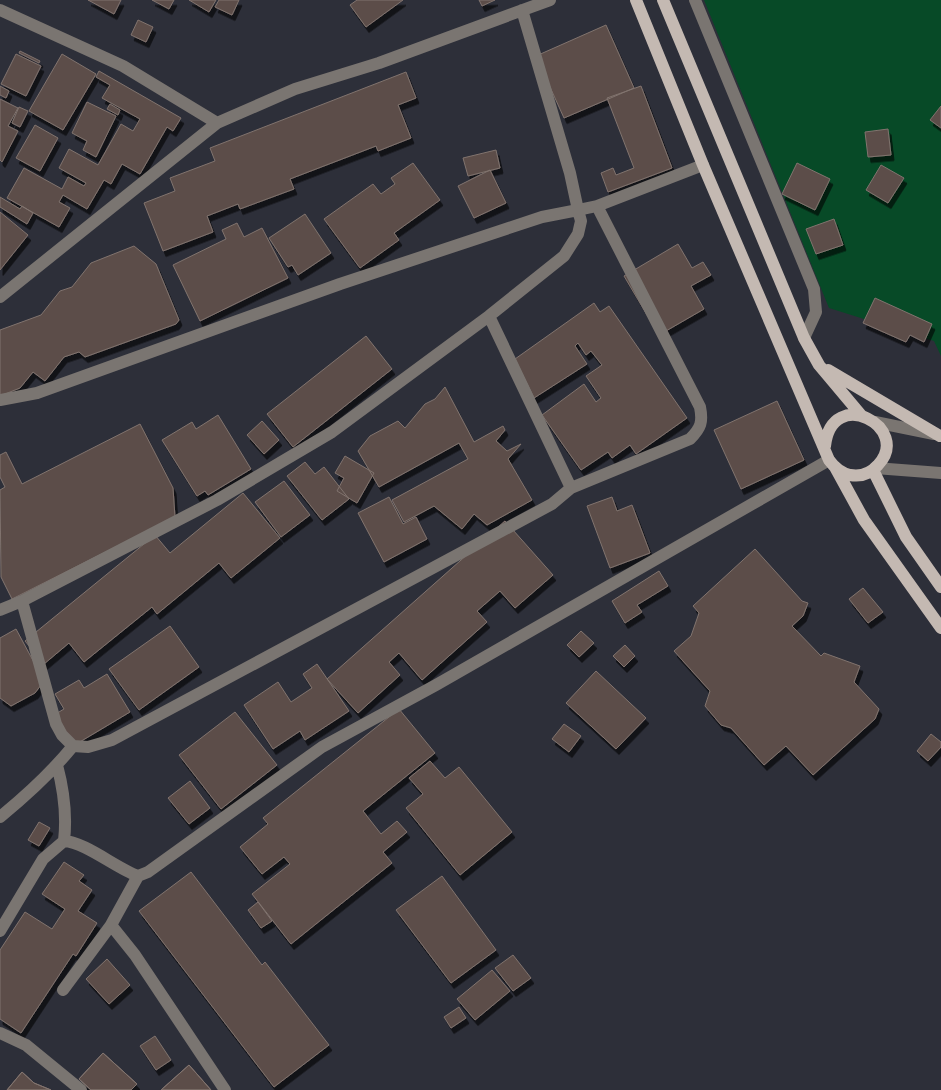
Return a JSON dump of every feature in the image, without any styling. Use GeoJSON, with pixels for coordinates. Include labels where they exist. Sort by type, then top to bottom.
{"type":"FeatureCollection","features":[{"type":"Feature","properties":{"kind":"main road"},"geometry":{"type":"LineString","coordinates":[[636,0],[772,330],[832,464],[864,520],[941,628]]}},
{"type":"Feature","properties":{"kind":"main road"},"geometry":{"type":"LineString","coordinates":[[663,0],[804,338],[819,365],[861,415],[875,422],[884,434],[886,441],[884,456],[874,469],[866,474],[850,475],[832,464]]}},
{"type":"Feature","properties":{"kind":"main road"},"geometry":{"type":"LineString","coordinates":[[819,365],[940,436]]}},
{"type":"Feature","properties":{"kind":"main road"},"geometry":{"type":"LineString","coordinates":[[825,446],[828,431],[833,425],[846,416],[861,415]]}},
{"type":"Feature","properties":{"kind":"main road"},"geometry":{"type":"LineString","coordinates":[[874,469],[906,537],[941,587]]}},
{"type":"Feature","properties":{"kind":"street"},"geometry":{"type":"LineString","coordinates":[[0,297],[217,123],[295,89],[379,63],[550,0]]}},
{"type":"Feature","properties":{"kind":"street"},"geometry":{"type":"LineString","coordinates":[[695,0],[814,289],[816,312],[804,338]]}},
{"type":"Feature","properties":{"kind":"street"},"geometry":{"type":"LineString","coordinates":[[0,10],[123,66],[217,123]]}},
{"type":"Feature","properties":{"kind":"street"},"geometry":{"type":"LineString","coordinates":[[0,610],[22,601],[217,500],[332,432],[489,316],[564,256],[578,234],[581,221],[570,173],[522,10]]}},
{"type":"Feature","properties":{"kind":"street"},"geometry":{"type":"LineString","coordinates":[[0,400],[37,393],[349,281],[542,217],[598,206],[703,165]]}},
{"type":"Feature","properties":{"kind":"street"},"geometry":{"type":"LineString","coordinates":[[22,601],[56,724],[62,735],[72,746],[88,747],[112,740],[552,504],[571,488],[690,439],[701,428],[700,407],[598,206]]}},
{"type":"Feature","properties":{"kind":"street"},"geometry":{"type":"LineString","coordinates":[[489,316],[571,488]]}},
{"type":"Feature","properties":{"kind":"street"},"geometry":{"type":"LineString","coordinates":[[875,422],[940,436]]}},
{"type":"Feature","properties":{"kind":"street"},"geometry":{"type":"LineString","coordinates":[[63,990],[111,925],[138,876],[148,872],[322,747],[832,464]]}},
{"type":"Feature","properties":{"kind":"street"},"geometry":{"type":"LineString","coordinates":[[874,469],[941,473]]}},
{"type":"Feature","properties":{"kind":"street"},"geometry":{"type":"LineString","coordinates":[[0,816],[30,793],[58,765],[72,746]]}},
{"type":"Feature","properties":{"kind":"street"},"geometry":{"type":"LineString","coordinates":[[0,931],[43,859],[64,841],[66,823],[64,796],[58,765]]}},
{"type":"Feature","properties":{"kind":"street"},"geometry":{"type":"LineString","coordinates":[[64,841],[74,842],[113,865],[138,876]]}},
{"type":"Feature","properties":{"kind":"street"},"geometry":{"type":"LineString","coordinates":[[111,925],[135,955],[225,1090]]}},
{"type":"Feature","properties":{"kind":"street"},"geometry":{"type":"LineString","coordinates":[[0,1033],[26,1046],[81,1090]]}},
{"type":"Feature","properties":{"kind":"green space"},"geometry":{"type":"Polygon","coordinates":[[[704,0],[941,0],[941,356],[934,341],[829,308],[704,0]]]}},
{"type":"Feature","properties":{"kind":"building"},"geometry":{"type":"Polygon","coordinates":[[[88,0],[121,0],[114,14],[88,0]]]}},
{"type":"Feature","properties":{"kind":"building"},"geometry":{"type":"Polygon","coordinates":[[[152,0],[174,0],[169,9],[152,0]]]}},
{"type":"Feature","properties":{"kind":"building"},"geometry":{"type":"Polygon","coordinates":[[[189,0],[216,0],[209,12],[189,0]]]}},
{"type":"Feature","properties":{"kind":"building"},"geometry":{"type":"Polygon","coordinates":[[[219,0],[239,0],[232,15],[215,7],[219,0]]]}},
{"type":"Feature","properties":{"kind":"building"},"geometry":{"type":"Polygon","coordinates":[[[357,0],[403,0],[366,27],[350,5],[357,0]]]}},
{"type":"Feature","properties":{"kind":"building"},"geometry":{"type":"Polygon","coordinates":[[[479,0],[495,0],[482,6],[479,0]]]}},
{"type":"Feature","properties":{"kind":"building"},"geometry":{"type":"Polygon","coordinates":[[[138,20],[153,27],[146,42],[131,35],[138,20]]]}},
{"type":"Feature","properties":{"kind":"building"},"geometry":{"type":"Polygon","coordinates":[[[606,25],[634,88],[564,118],[536,56],[606,25]]]}},
{"type":"Feature","properties":{"kind":"building"},"geometry":{"type":"Polygon","coordinates":[[[20,51],[40,61],[39,63],[19,53],[20,51]]]}},
{"type":"Feature","properties":{"kind":"building"},"geometry":{"type":"Polygon","coordinates":[[[16,54],[41,66],[26,96],[1,84],[16,54]]]}},
{"type":"Feature","properties":{"kind":"building"},"geometry":{"type":"Polygon","coordinates":[[[62,54],[96,74],[63,130],[29,111],[62,54]]]}},
{"type":"Feature","properties":{"kind":"building"},"geometry":{"type":"Polygon","coordinates":[[[99,71],[181,118],[173,131],[167,127],[140,174],[122,164],[111,184],[104,180],[87,209],[63,195],[59,202],[70,208],[59,227],[7,198],[24,168],[62,189],[68,177],[84,186],[86,183],[59,168],[69,149],[98,165],[121,124],[133,131],[140,119],[102,98],[110,85],[96,77],[99,71]]]}},
{"type":"Feature","properties":{"kind":"building"},"geometry":{"type":"Polygon","coordinates":[[[406,72],[416,98],[398,105],[411,138],[378,151],[376,146],[290,179],[294,189],[240,209],[238,204],[207,216],[213,232],[163,251],[144,203],[175,191],[170,178],[215,161],[210,148],[406,72]]]}},
{"type":"Feature","properties":{"kind":"building"},"geometry":{"type":"Polygon","coordinates":[[[0,86],[9,91],[6,98],[0,95],[0,86]]]}},
{"type":"Feature","properties":{"kind":"building"},"geometry":{"type":"Polygon","coordinates":[[[641,86],[672,168],[608,192],[601,173],[613,168],[616,175],[634,168],[607,98],[641,86]]]}},
{"type":"Feature","properties":{"kind":"building"},"geometry":{"type":"Polygon","coordinates":[[[0,99],[18,108],[8,126],[18,131],[2,162],[0,160],[0,99]]]}},
{"type":"Feature","properties":{"kind":"building"},"geometry":{"type":"Polygon","coordinates":[[[87,102],[116,116],[96,157],[83,150],[87,141],[72,133],[87,102]]]}},
{"type":"Feature","properties":{"kind":"building"},"geometry":{"type":"Polygon","coordinates":[[[110,104],[120,110],[118,115],[107,109],[110,104]]]}},
{"type":"Feature","properties":{"kind":"building"},"geometry":{"type":"Polygon","coordinates":[[[941,106],[941,128],[930,120],[941,106]]]}},
{"type":"Feature","properties":{"kind":"building"},"geometry":{"type":"Polygon","coordinates":[[[19,107],[28,111],[20,127],[12,123],[19,107]]]}},
{"type":"Feature","properties":{"kind":"building"},"geometry":{"type":"Polygon","coordinates":[[[35,125],[58,138],[40,171],[16,158],[35,125]]]}},
{"type":"Feature","properties":{"kind":"building"},"geometry":{"type":"Polygon","coordinates":[[[888,129],[891,155],[868,157],[865,132],[888,129]]]}},
{"type":"Feature","properties":{"kind":"building"},"geometry":{"type":"Polygon","coordinates":[[[496,150],[500,168],[468,176],[463,158],[496,150]]]}},
{"type":"Feature","properties":{"kind":"building"},"geometry":{"type":"Polygon","coordinates":[[[413,163],[440,200],[394,233],[399,240],[360,268],[324,219],[373,184],[381,194],[395,184],[391,178],[413,163]]]}},
{"type":"Feature","properties":{"kind":"building"},"geometry":{"type":"Polygon","coordinates":[[[797,163],[830,179],[815,210],[782,194],[797,163]]]}},
{"type":"Feature","properties":{"kind":"building"},"geometry":{"type":"Polygon","coordinates":[[[881,165],[904,178],[888,203],[866,190],[881,165]]]}},
{"type":"Feature","properties":{"kind":"building"},"geometry":{"type":"Polygon","coordinates":[[[490,170],[506,203],[474,218],[458,186],[490,170]]]}},
{"type":"Feature","properties":{"kind":"building"},"geometry":{"type":"Polygon","coordinates":[[[0,197],[20,209],[22,206],[33,213],[27,224],[0,207],[0,197]]]}},
{"type":"Feature","properties":{"kind":"building"},"geometry":{"type":"Polygon","coordinates":[[[0,212],[28,235],[0,270],[0,212]]]}},
{"type":"Feature","properties":{"kind":"building"},"geometry":{"type":"Polygon","coordinates":[[[305,214],[331,253],[298,275],[292,265],[288,267],[269,238],[305,214]]]}},
{"type":"Feature","properties":{"kind":"building"},"geometry":{"type":"Polygon","coordinates":[[[834,219],[843,245],[816,254],[806,229],[834,219]]]}},
{"type":"Feature","properties":{"kind":"building"},"geometry":{"type":"Polygon","coordinates":[[[237,223],[244,237],[262,228],[288,278],[200,321],[173,265],[226,239],[222,230],[237,223]]]}},
{"type":"Feature","properties":{"kind":"building"},"geometry":{"type":"Polygon","coordinates":[[[678,244],[692,268],[703,262],[711,275],[691,286],[704,309],[659,335],[624,276],[678,244]]]}},
{"type":"Feature","properties":{"kind":"building"},"geometry":{"type":"Polygon","coordinates":[[[134,246],[156,264],[179,320],[176,324],[85,357],[79,352],[64,357],[45,381],[33,372],[20,388],[0,396],[0,330],[41,315],[60,291],[72,287],[91,263],[134,246]]]}},
{"type":"Feature","properties":{"kind":"building"},"geometry":{"type":"Polygon","coordinates":[[[875,298],[932,324],[924,342],[910,335],[906,342],[863,323],[875,298]]]}},
{"type":"Feature","properties":{"kind":"building"},"geometry":{"type":"Polygon","coordinates":[[[594,303],[600,312],[609,306],[687,418],[636,454],[630,445],[612,458],[608,452],[581,470],[542,415],[584,384],[596,402],[601,398],[586,376],[602,365],[591,351],[586,355],[578,343],[575,346],[587,364],[534,398],[515,359],[594,303]]]}},
{"type":"Feature","properties":{"kind":"building"},"geometry":{"type":"Polygon","coordinates":[[[366,336],[392,369],[293,447],[267,414],[366,336]]]}},
{"type":"Feature","properties":{"kind":"building"},"geometry":{"type":"Polygon","coordinates":[[[445,387],[474,442],[503,426],[505,430],[496,441],[507,451],[521,444],[508,459],[532,500],[487,525],[474,514],[462,529],[434,506],[404,522],[392,500],[468,459],[459,443],[379,487],[358,451],[370,436],[398,421],[405,428],[425,404],[435,399],[445,387]]]}},
{"type":"Feature","properties":{"kind":"building"},"geometry":{"type":"Polygon","coordinates":[[[777,401],[804,460],[741,489],[714,430],[777,401]]]}},
{"type":"Feature","properties":{"kind":"building"},"geometry":{"type":"Polygon","coordinates":[[[218,415],[251,469],[208,495],[205,491],[197,496],[162,440],[192,422],[196,429],[218,415]]]}},
{"type":"Feature","properties":{"kind":"building"},"geometry":{"type":"Polygon","coordinates":[[[262,421],[279,440],[264,454],[247,435],[262,421]]]}},
{"type":"Feature","properties":{"kind":"building"},"geometry":{"type":"Polygon","coordinates":[[[140,424],[173,488],[175,517],[12,599],[1,577],[0,490],[5,487],[0,477],[0,455],[6,452],[22,484],[140,424]]]}},
{"type":"Feature","properties":{"kind":"building"},"geometry":{"type":"Polygon","coordinates":[[[345,456],[374,473],[357,503],[337,491],[344,478],[335,473],[345,456]]]}},
{"type":"Feature","properties":{"kind":"building"},"geometry":{"type":"Polygon","coordinates":[[[305,462],[315,474],[324,467],[349,499],[322,520],[287,476],[305,462]]]}},
{"type":"Feature","properties":{"kind":"building"},"geometry":{"type":"Polygon","coordinates":[[[284,481],[310,515],[281,537],[255,502],[284,481]]]}},
{"type":"Feature","properties":{"kind":"building"},"geometry":{"type":"Polygon","coordinates":[[[243,493],[280,538],[231,578],[219,563],[157,614],[152,607],[84,662],[69,643],[44,664],[25,641],[155,535],[170,553],[243,493]]]}},
{"type":"Feature","properties":{"kind":"building"},"geometry":{"type":"Polygon","coordinates":[[[389,497],[403,524],[416,517],[427,539],[384,562],[358,513],[389,497]]]}},
{"type":"Feature","properties":{"kind":"building"},"geometry":{"type":"Polygon","coordinates":[[[612,497],[617,511],[632,505],[650,553],[610,568],[587,506],[612,497]]]}},
{"type":"Feature","properties":{"kind":"building"},"geometry":{"type":"Polygon","coordinates":[[[505,521],[553,575],[515,608],[500,591],[477,611],[487,622],[422,680],[399,653],[389,662],[400,675],[358,713],[327,679],[505,521]]]}},
{"type":"Feature","properties":{"kind":"building"},"geometry":{"type":"Polygon","coordinates":[[[755,549],[802,601],[808,603],[803,616],[792,626],[821,656],[824,653],[860,666],[854,682],[879,709],[875,719],[813,775],[786,746],[764,765],[731,728],[721,725],[705,706],[710,691],[674,651],[691,636],[699,613],[693,606],[755,549]]]}},
{"type":"Feature","properties":{"kind":"building"},"geometry":{"type":"Polygon","coordinates":[[[659,571],[668,586],[637,605],[642,612],[625,623],[612,601],[659,571]]]}},
{"type":"Feature","properties":{"kind":"building"},"geometry":{"type":"Polygon","coordinates":[[[863,588],[883,612],[868,623],[849,599],[863,588]]]}},
{"type":"Feature","properties":{"kind":"building"},"geometry":{"type":"Polygon","coordinates":[[[170,626],[199,667],[139,710],[109,669],[170,626]]]}},
{"type":"Feature","properties":{"kind":"building"},"geometry":{"type":"Polygon","coordinates":[[[16,629],[44,681],[35,693],[11,706],[0,698],[0,638],[16,629]]]}},
{"type":"Feature","properties":{"kind":"building"},"geometry":{"type":"Polygon","coordinates":[[[581,631],[594,643],[579,657],[567,645],[581,631]]]}},
{"type":"Feature","properties":{"kind":"building"},"geometry":{"type":"Polygon","coordinates":[[[625,645],[635,656],[624,667],[613,656],[625,645]]]}},
{"type":"Feature","properties":{"kind":"building"},"geometry":{"type":"Polygon","coordinates":[[[317,664],[349,711],[305,740],[300,731],[273,749],[244,705],[278,682],[291,702],[312,688],[303,674],[317,664]]]}},
{"type":"Feature","properties":{"kind":"building"},"geometry":{"type":"Polygon","coordinates":[[[596,671],[646,718],[616,749],[566,703],[596,671]]]}},
{"type":"Feature","properties":{"kind":"building"},"geometry":{"type":"Polygon","coordinates":[[[107,674],[130,712],[73,746],[54,715],[64,709],[55,694],[79,680],[84,688],[107,674]]]}},
{"type":"Feature","properties":{"kind":"building"},"geometry":{"type":"Polygon","coordinates":[[[399,709],[435,753],[363,811],[381,834],[397,821],[407,832],[383,852],[392,863],[291,944],[252,894],[290,864],[284,857],[262,874],[240,847],[268,824],[263,818],[399,709]]]}},
{"type":"Feature","properties":{"kind":"building"},"geometry":{"type":"Polygon","coordinates":[[[235,712],[277,765],[221,809],[179,755],[235,712]]]}},
{"type":"Feature","properties":{"kind":"building"},"geometry":{"type":"Polygon","coordinates":[[[564,724],[581,736],[569,752],[552,739],[564,724]]]}},
{"type":"Feature","properties":{"kind":"building"},"geometry":{"type":"Polygon","coordinates":[[[931,734],[941,742],[941,747],[928,761],[917,751],[931,734]]]}},
{"type":"Feature","properties":{"kind":"building"},"geometry":{"type":"Polygon","coordinates":[[[430,761],[445,778],[459,767],[512,832],[460,875],[406,808],[423,794],[409,778],[430,761]]]}},
{"type":"Feature","properties":{"kind":"building"},"geometry":{"type":"Polygon","coordinates":[[[190,781],[210,808],[189,824],[168,798],[190,781]]]}},
{"type":"Feature","properties":{"kind":"building"},"geometry":{"type":"Polygon","coordinates":[[[39,822],[50,828],[39,846],[28,840],[39,822]]]}},
{"type":"Feature","properties":{"kind":"building"},"geometry":{"type":"Polygon","coordinates":[[[64,862],[84,875],[79,881],[92,890],[78,911],[97,923],[76,956],[73,954],[21,1033],[0,1019],[0,950],[25,912],[52,929],[65,909],[42,894],[64,862]]]}},
{"type":"Feature","properties":{"kind":"building"},"geometry":{"type":"Polygon","coordinates":[[[191,872],[262,965],[265,962],[329,1045],[274,1087],[139,911],[191,872]]]}},
{"type":"Feature","properties":{"kind":"building"},"geometry":{"type":"Polygon","coordinates":[[[442,876],[496,950],[451,983],[396,910],[442,876]]]}},
{"type":"Feature","properties":{"kind":"building"},"geometry":{"type":"Polygon","coordinates":[[[258,902],[272,921],[261,928],[248,910],[258,902]]]}},
{"type":"Feature","properties":{"kind":"building"},"geometry":{"type":"Polygon","coordinates":[[[513,955],[531,978],[513,991],[495,968],[513,955]]]}},
{"type":"Feature","properties":{"kind":"building"},"geometry":{"type":"Polygon","coordinates":[[[107,959],[130,985],[109,1004],[86,979],[107,959]]]}},
{"type":"Feature","properties":{"kind":"building"},"geometry":{"type":"Polygon","coordinates":[[[492,970],[510,991],[475,1020],[457,999],[492,970]]]}},
{"type":"Feature","properties":{"kind":"building"},"geometry":{"type":"Polygon","coordinates":[[[459,1007],[466,1018],[451,1028],[444,1017],[459,1007]]]}},
{"type":"Feature","properties":{"kind":"building"},"geometry":{"type":"Polygon","coordinates":[[[155,1036],[171,1060],[156,1070],[140,1046],[155,1036]]]}},
{"type":"Feature","properties":{"kind":"building"},"geometry":{"type":"Polygon","coordinates":[[[103,1053],[137,1084],[131,1090],[91,1090],[79,1079],[103,1053]]]}},
{"type":"Feature","properties":{"kind":"building"},"geometry":{"type":"Polygon","coordinates":[[[103,1053],[137,1084],[131,1090],[91,1090],[79,1079],[103,1053]]]}},
{"type":"Feature","properties":{"kind":"building"},"geometry":{"type":"Polygon","coordinates":[[[189,1065],[211,1090],[161,1090],[189,1065]]]}},
{"type":"Feature","properties":{"kind":"building"},"geometry":{"type":"Polygon","coordinates":[[[189,1065],[211,1090],[161,1090],[189,1065]]]}},
{"type":"Feature","properties":{"kind":"building"},"geometry":{"type":"Polygon","coordinates":[[[22,1072],[34,1083],[51,1090],[7,1090],[22,1072]]]}},
{"type":"Feature","properties":{"kind":"building"},"geometry":{"type":"Polygon","coordinates":[[[22,1072],[34,1083],[51,1090],[7,1090],[22,1072]]]}}]}
